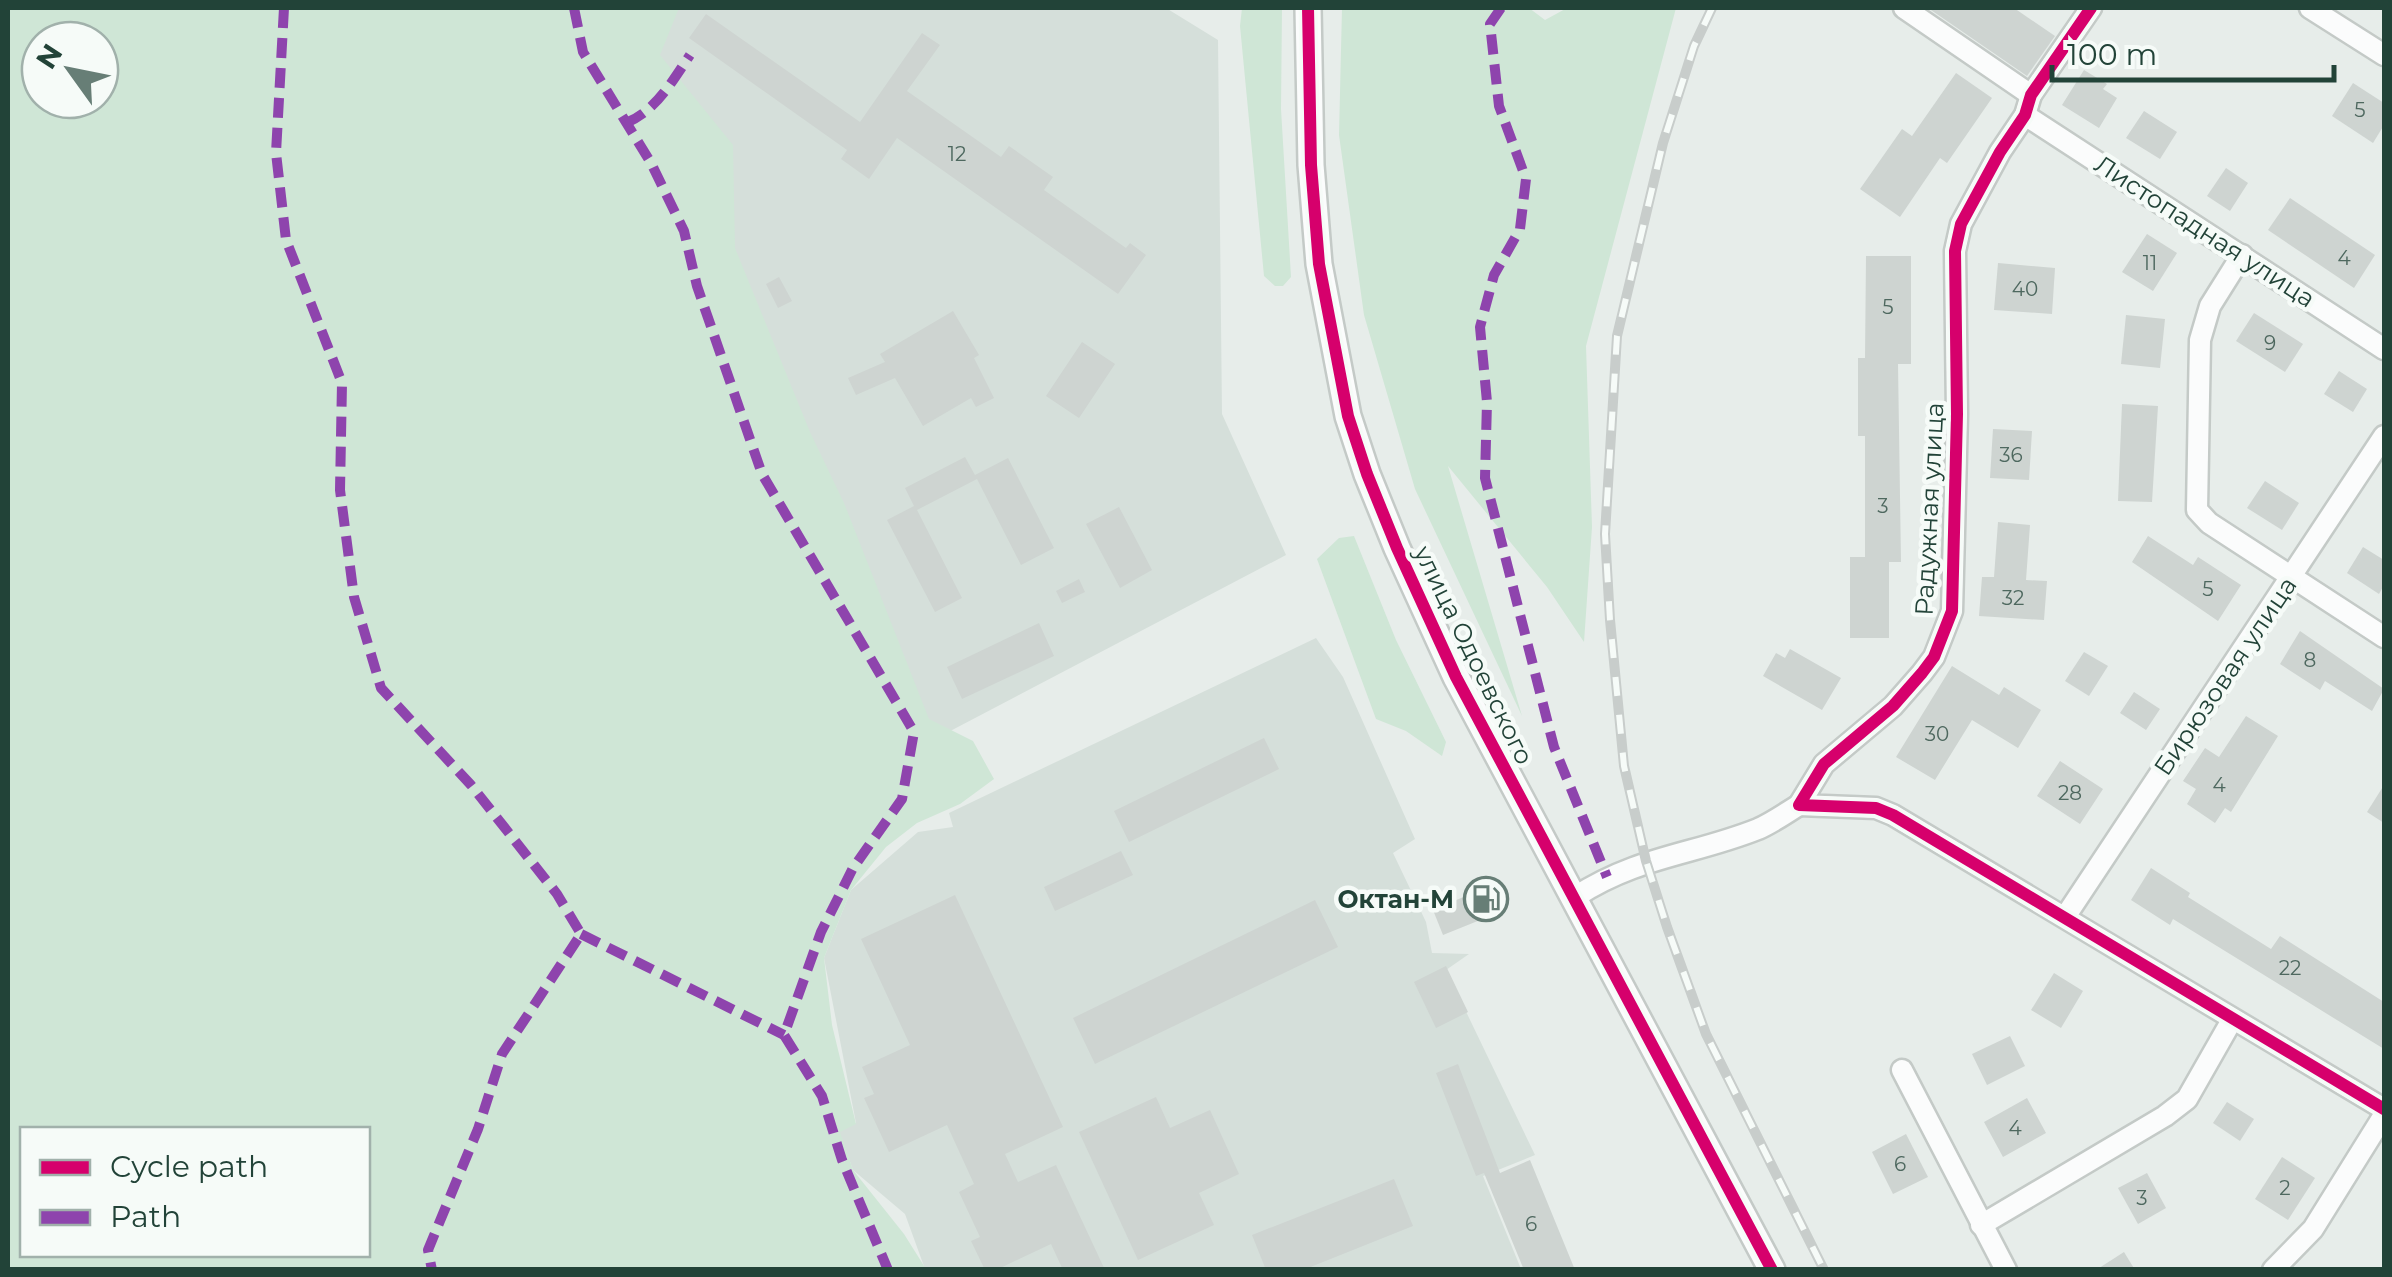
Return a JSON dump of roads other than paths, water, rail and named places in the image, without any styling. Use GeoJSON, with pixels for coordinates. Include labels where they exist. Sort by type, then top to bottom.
{"type":"FeatureCollection","features":[{"type":"Feature","properties":{"kind":"street","name":"улица Одоевского"},"geometry":{"type":"LineString","coordinates":[[1308,8],[1310,148],[1319,264],[1348,416],[1397,548],[1456,677],[1772,1270]]}},
{"type":"Feature","properties":{"kind":"street","name":"Листопадная улица"},"geometry":{"type":"LineString","coordinates":[[1904,8],[2028,105],[2384,349]]}},
{"type":"Feature","properties":{"kind":"street","name":"Радужная улица"},"geometry":{"type":"LineString","coordinates":[[1799,805],[1824,764],[1893,706],[1922,673],[1934,657],[1952,611],[1956,251],[1962,224],[2028,105],[2091,8]]}},
{"type":"Feature","properties":{"kind":"street"},"geometry":{"type":"LineString","coordinates":[[2310,8],[2384,55]]}},
{"type":"Feature","properties":{"kind":"street"},"geometry":{"type":"LineString","coordinates":[[2242,255],[2210,306],[2200,340],[2197,510],[2208,523],[2384,637]]}},
{"type":"Feature","properties":{"kind":"street","name":"Бирюзовая улица"},"geometry":{"type":"LineString","coordinates":[[2065,916],[2384,436]]}},
{"type":"Feature","properties":{"kind":"street"},"geometry":{"type":"LineString","coordinates":[[1575,897],[1607,876],[1759,828],[1799,805],[1876,808],[1892,815],[2384,1112],[2312,1229],[2274,1270]]}},
{"type":"Feature","properties":{"kind":"street"},"geometry":{"type":"LineString","coordinates":[[1981,1226],[2187,1099],[2232,1020]]}},
{"type":"Feature","properties":{"kind":"street"},"geometry":{"type":"LineString","coordinates":[[1902,1070],[2006,1270]]}},
{"type":"Feature","properties":{"kind":"railway"},"geometry":{"type":"LineString","coordinates":[[1712,8],[1694,46],[1663,143],[1617,336],[1605,534],[1610,620],[1624,766],[1646,861],[1667,927],[1706,1034],[1824,1270]]}},
{"type":"Feature","properties":{"kind":"place","name":"Октан-М"},"geometry":{"type":"Point","coordinates":[1486,899]}}]}
